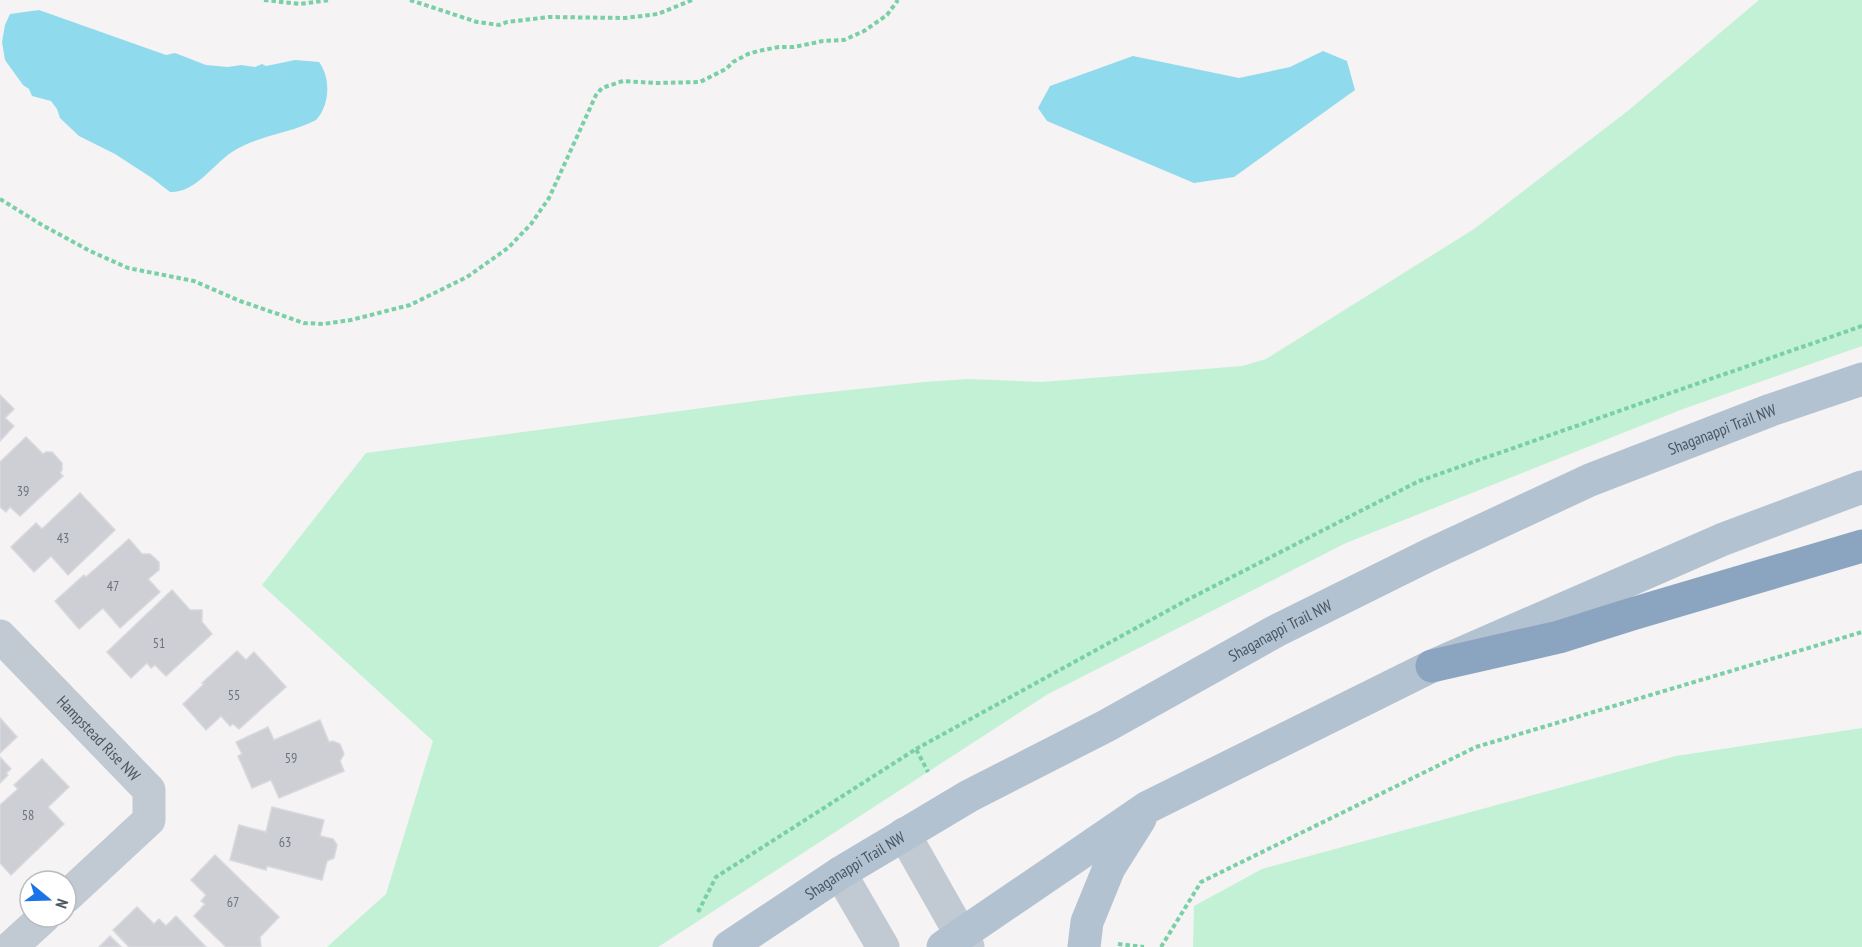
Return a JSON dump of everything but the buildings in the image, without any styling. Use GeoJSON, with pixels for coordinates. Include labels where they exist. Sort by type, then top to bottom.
{"type":"FeatureCollection","features":[{"type":"Feature","properties":{"kind":"highway"},"geometry":{"type":"LineString","coordinates":[[1432,666],[1559,638],[1862,546]]}},
{"type":"Feature","properties":{"kind":"main road","name":"Shaganappi Trail NW"},"geometry":{"type":"LineString","coordinates":[[729,947],[840,873],[969,796],[1106,726],[1276,631],[1440,550],[1590,480],[1771,410],[1862,379]]}},
{"type":"Feature","properties":{"kind":"main road"},"geometry":{"type":"LineString","coordinates":[[957,943],[1148,807],[1432,666],[1721,540],[1862,487]]}},
{"type":"Feature","properties":{"kind":"main road"},"geometry":{"type":"LineString","coordinates":[[1099,945],[1087,922],[1109,868],[1148,807]]}},
{"type":"Feature","properties":{"kind":"street","name":"Hampstead Rise NW"},"geometry":{"type":"LineString","coordinates":[[0,636],[149,790],[149,820],[78,886]]}},
{"type":"Feature","properties":{"kind":"street"},"geometry":{"type":"LineString","coordinates":[[904,834],[957,943]]}},
{"type":"Feature","properties":{"kind":"street"},"geometry":{"type":"LineString","coordinates":[[840,873],[883,947]]}},
{"type":"Feature","properties":{"kind":"street"},"geometry":{"type":"LineString","coordinates":[[11,947],[31,929]]}},
{"type":"Feature","properties":{"kind":"path"},"geometry":{"type":"LineString","coordinates":[[264,0],[300,4],[330,0]]}},
{"type":"Feature","properties":{"kind":"path"},"geometry":{"type":"LineString","coordinates":[[410,0],[477,22],[499,25],[549,17],[625,18],[658,14],[692,0]]}},
{"type":"Feature","properties":{"kind":"path"},"geometry":{"type":"LineString","coordinates":[[0,199],[90,251],[128,268],[194,281],[240,301],[304,323],[323,324],[351,320],[410,304],[467,277],[508,248],[531,224],[549,198],[596,96],[602,88],[623,81],[700,82],[726,69],[741,58],[758,51],[779,46],[794,47],[823,41],[844,40],[864,31],[887,15],[898,0]]}},
{"type":"Feature","properties":{"kind":"path"},"geometry":{"type":"LineString","coordinates":[[698,912],[716,877],[916,749],[1187,600],[1419,481],[1862,326]]}},
{"type":"Feature","properties":{"kind":"path"},"geometry":{"type":"LineString","coordinates":[[1161,947],[1201,882],[1476,747],[1862,632]]}},
{"type":"Feature","properties":{"kind":"path"},"geometry":{"type":"LineString","coordinates":[[916,749],[928,772]]}},
{"type":"Feature","properties":{"kind":"path"},"geometry":{"type":"LineString","coordinates":[[1099,945],[1144,947]]}},
{"type":"Feature","properties":{"kind":"green space"},"geometry":{"type":"Polygon","coordinates":[[[1759,0],[1862,0],[1862,346],[1683,409],[1346,543],[1048,694],[658,947],[327,947],[386,894],[433,741],[262,585],[366,453],[793,396],[924,382],[969,379],[1042,382],[1242,366],[1266,359],[1474,229],[1629,110],[1759,0]]]}},
{"type":"Feature","properties":{"kind":"green space"},"geometry":{"type":"Polygon","coordinates":[[[1862,728],[1862,947],[1193,947],[1194,906],[1262,869],[1676,756],[1862,728]]]}},
{"type":"Feature","properties":{"kind":"water"},"geometry":{"type":"Polygon","coordinates":[[[39,10],[166,55],[175,53],[206,65],[255,67],[295,60],[319,62],[327,83],[324,107],[316,120],[242,146],[225,157],[196,183],[188,188],[170,192],[115,154],[79,136],[60,118],[51,101],[32,96],[29,89],[23,85],[5,60],[2,42],[10,14],[39,10]]]}},
{"type":"Feature","properties":{"kind":"water"},"geometry":{"type":"Polygon","coordinates":[[[1323,51],[1347,61],[1355,90],[1234,177],[1194,183],[1047,121],[1038,108],[1050,86],[1133,56],[1239,78],[1290,67],[1323,51]]]}}]}
